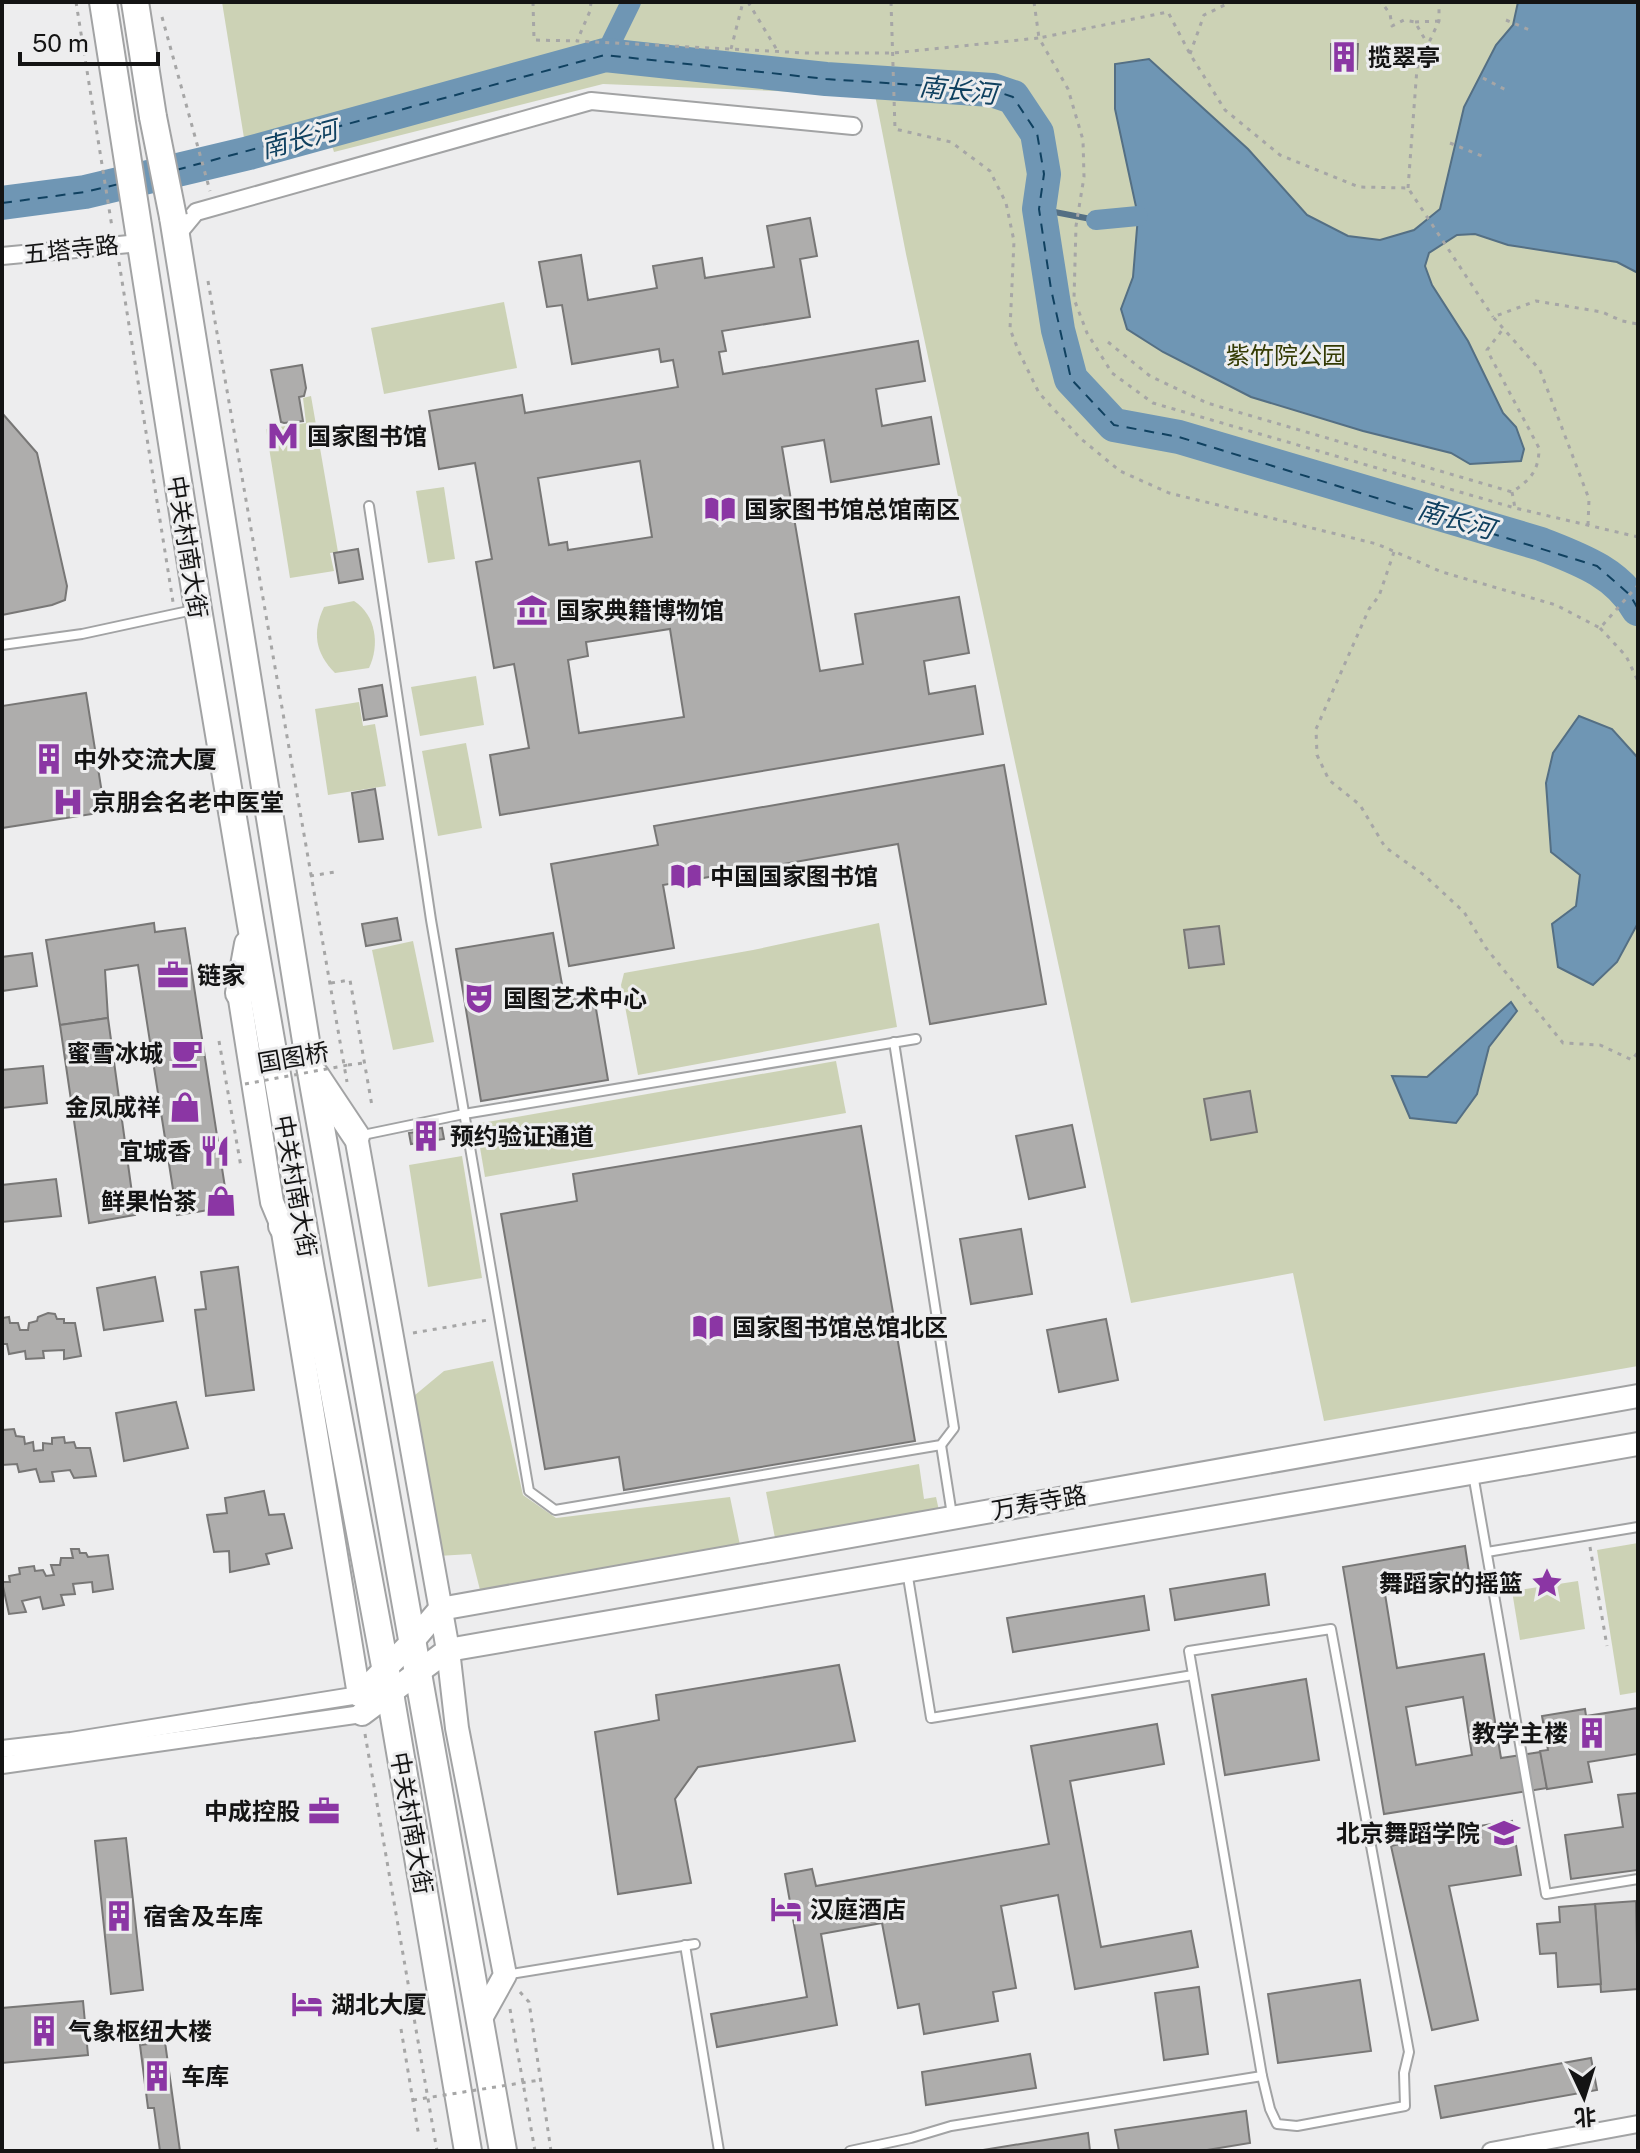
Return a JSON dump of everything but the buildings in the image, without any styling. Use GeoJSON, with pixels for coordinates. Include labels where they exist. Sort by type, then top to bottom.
{"type":"FeatureCollection","features":[{"type":"Feature","properties":{"kind":"main road","name":"中关村南大街"},"geometry":{"type":"LineString","coordinates":[[103,2],[251,925],[468,2151]]}},
{"type":"Feature","properties":{"kind":"main road","name":"中关村南大街"},"geometry":{"type":"LineString","coordinates":[[135,2],[153,117],[182,221],[310,1066],[503,2151]]}},
{"type":"Feature","properties":{"kind":"main road"},"geometry":{"type":"LineString","coordinates":[[239,993],[251,925]]}},
{"type":"Feature","properties":{"kind":"main road"},"geometry":{"type":"LineString","coordinates":[[310,1066],[356,1136]]}},
{"type":"Feature","properties":{"kind":"main road"},"geometry":{"type":"LineString","coordinates":[[282,1226],[311,1270]]}},
{"type":"Feature","properties":{"kind":"street"},"geometry":{"type":"LineString","coordinates":[[182,221],[591,101],[853,126]]}},
{"type":"Feature","properties":{"kind":"street","name":"五塔寺路"},"geometry":{"type":"LineString","coordinates":[[2,256],[138,230]]}},
{"type":"Feature","properties":{"kind":"street","name":"中关村南大街"},"geometry":{"type":"LineString","coordinates":[[239,993],[272,1202],[282,1226],[360,1704]]}},
{"type":"Feature","properties":{"kind":"street"},"geometry":{"type":"LineString","coordinates":[[356,1136],[448,1650],[457,1728],[505,1975],[480,2020]]}},
{"type":"Feature","properties":{"kind":"street","name":"万寿寺路"},"geometry":{"type":"LineString","coordinates":[[440,1609],[1638,1396]]}},
{"type":"Feature","properties":{"kind":"street","name":"万寿寺路"},"geometry":{"type":"LineString","coordinates":[[448,1650],[1638,1444]]}},
{"type":"Feature","properties":{"kind":"street"},"geometry":{"type":"LineString","coordinates":[[2,1765],[360,1704],[387,1681],[412,1642],[440,1609]]}},
{"type":"Feature","properties":{"kind":"street"},"geometry":{"type":"LineString","coordinates":[[387,1681],[419,1672],[448,1650]]}},
{"type":"Feature","properties":{"kind":"street"},"geometry":{"type":"LineString","coordinates":[[2,1749],[360,1704]]}},
{"type":"Feature","properties":{"kind":"street"},"geometry":{"type":"LineString","coordinates":[[1491,2151],[1638,2124]]}},
{"type":"Feature","properties":{"kind":"lane"},"geometry":{"type":"LineString","coordinates":[[369,506],[431,920],[529,1491],[555,1510],[941,1445],[954,1428],[894,1042]]}},
{"type":"Feature","properties":{"kind":"lane"},"geometry":{"type":"LineString","coordinates":[[2,645],[82,634],[198,609]]}},
{"type":"Feature","properties":{"kind":"lane"},"geometry":{"type":"LineString","coordinates":[[356,1136],[464,1114],[916,1039]]}},
{"type":"Feature","properties":{"kind":"lane"},"geometry":{"type":"LineString","coordinates":[[941,1445],[952,1518]]}},
{"type":"Feature","properties":{"kind":"lane"},"geometry":{"type":"LineString","coordinates":[[1473,1472],[1546,1894],[1638,1879]]}},
{"type":"Feature","properties":{"kind":"lane"},"geometry":{"type":"LineString","coordinates":[[1487,1552],[1638,1527]]}},
{"type":"Feature","properties":{"kind":"lane"},"geometry":{"type":"LineString","coordinates":[[907,1571],[931,1718],[1193,1675]]}},
{"type":"Feature","properties":{"kind":"lane"},"geometry":{"type":"LineString","coordinates":[[1331,1629],[1409,2052],[1404,2073],[1405,2106],[1297,2126],[1277,2124],[1262,2076],[1193,1675],[1189,1651],[1331,1629]]}},
{"type":"Feature","properties":{"kind":"lane"},"geometry":{"type":"LineString","coordinates":[[505,1975],[695,1944]]}},
{"type":"Feature","properties":{"kind":"lane"},"geometry":{"type":"LineString","coordinates":[[685,1945],[719,2151]]}},
{"type":"Feature","properties":{"kind":"lane"},"geometry":{"type":"LineString","coordinates":[[850,2151],[951,2126],[1262,2076]]}},
{"type":"Feature","properties":{"kind":"path"},"geometry":{"type":"LineString","coordinates":[[76,2],[110,221]]}},
{"type":"Feature","properties":{"kind":"path"},"geometry":{"type":"LineString","coordinates":[[533,2],[534,40],[893,53],[1039,38],[1168,12],[1225,110],[1280,155],[1359,187],[1408,188]]}},
{"type":"Feature","properties":{"kind":"path"},"geometry":{"type":"LineString","coordinates":[[577,41],[591,2]]}},
{"type":"Feature","properties":{"kind":"path"},"geometry":{"type":"LineString","coordinates":[[731,49],[745,2]]}},
{"type":"Feature","properties":{"kind":"path"},"geometry":{"type":"LineString","coordinates":[[745,2],[778,51]]}},
{"type":"Feature","properties":{"kind":"path"},"geometry":{"type":"LineString","coordinates":[[891,2],[895,129],[951,142],[990,171],[1006,203],[1014,241],[1010,329],[1039,393],[1080,438],[1120,471],[1169,493],[1377,544],[1442,572],[1556,605],[1600,628],[1626,656],[1638,681]]}},
{"type":"Feature","properties":{"kind":"path"},"geometry":{"type":"LineString","coordinates":[[1034,2],[1039,38],[1068,89],[1083,140],[1084,177],[1076,226],[1074,299],[1087,333],[1112,373],[1153,403],[1515,508],[1638,537]]}},
{"type":"Feature","properties":{"kind":"path"},"geometry":{"type":"LineString","coordinates":[[1190,54],[1204,15],[1231,2]]}},
{"type":"Feature","properties":{"kind":"path"},"geometry":{"type":"LineString","coordinates":[[1377,2],[1382,3],[1390,14],[1392,26],[1404,20],[1439,21]]}},
{"type":"Feature","properties":{"kind":"path"},"geometry":{"type":"LineString","coordinates":[[1439,2],[1439,21],[1417,68],[1408,188],[1493,317],[1540,370],[1589,499],[1588,525]]}},
{"type":"Feature","properties":{"kind":"path"},"geometry":{"type":"LineString","coordinates":[[162,17],[210,190],[182,221]]}},
{"type":"Feature","properties":{"kind":"path"},"geometry":{"type":"LineString","coordinates":[[1506,20],[1532,31]]}},
{"type":"Feature","properties":{"kind":"path"},"geometry":{"type":"LineString","coordinates":[[1415,22],[1427,43]]}},
{"type":"Feature","properties":{"kind":"path"},"geometry":{"type":"LineString","coordinates":[[1483,78],[1508,91]]}},
{"type":"Feature","properties":{"kind":"path"},"geometry":{"type":"LineString","coordinates":[[1450,143],[1482,156]]}},
{"type":"Feature","properties":{"kind":"path"},"geometry":{"type":"LineString","coordinates":[[206,273],[348,1090]]}},
{"type":"Feature","properties":{"kind":"path"},"geometry":{"type":"LineString","coordinates":[[1493,317],[1536,301],[1602,312],[1638,324]]}},
{"type":"Feature","properties":{"kind":"path"},"geometry":{"type":"LineString","coordinates":[[1108,342],[1150,376],[1207,403],[1512,492],[1527,482],[1539,466],[1539,448],[1487,350],[1503,329]]}},
{"type":"Feature","properties":{"kind":"path"},"geometry":{"type":"LineString","coordinates":[[1512,492],[1515,508]]}},
{"type":"Feature","properties":{"kind":"path"},"geometry":{"type":"LineString","coordinates":[[1394,552],[1379,596],[1369,609],[1316,729],[1317,755],[1329,780],[1360,805],[1385,847],[1424,875],[1464,912],[1486,948],[1563,1043],[1600,1045],[1632,1060],[1638,1052]]}},
{"type":"Feature","properties":{"kind":"path"},"geometry":{"type":"LineString","coordinates":[[1600,628],[1638,585]]}},
{"type":"Feature","properties":{"kind":"path"},"geometry":{"type":"LineString","coordinates":[[310,876],[335,872]]}},
{"type":"Feature","properties":{"kind":"path"},"geometry":{"type":"LineString","coordinates":[[330,983],[350,980],[372,1106]]}},
{"type":"Feature","properties":{"kind":"path"},"geometry":{"type":"LineString","coordinates":[[219,1041],[241,1167]]}},
{"type":"Feature","properties":{"kind":"path","name":"国图桥"},"geometry":{"type":"LineString","coordinates":[[245,1084],[365,1063]]}},
{"type":"Feature","properties":{"kind":"path"},"geometry":{"type":"LineString","coordinates":[[392,1336],[500,1318]]}},
{"type":"Feature","properties":{"kind":"path"},"geometry":{"type":"LineString","coordinates":[[1588,1535],[1607,1646]]}},
{"type":"Feature","properties":{"kind":"path"},"geometry":{"type":"LineString","coordinates":[[360,1704],[437,2151]]}},
{"type":"Feature","properties":{"kind":"path"},"geometry":{"type":"LineString","coordinates":[[505,1975],[529,2002],[551,2151]]}},
{"type":"Feature","properties":{"kind":"path"},"geometry":{"type":"LineString","coordinates":[[401,2029],[419,2137]]}},
{"type":"Feature","properties":{"kind":"path"},"geometry":{"type":"LineString","coordinates":[[413,2100],[540,2080]]}},
{"type":"Feature","properties":{"kind":"green space","name":"紫竹院公园"},"geometry":{"type":"Polygon","coordinates":[[[222,2],[1638,2],[1638,1366],[1324,1421],[1293,1273],[1131,1303],[906,254],[875,95],[603,84],[334,152],[323,117],[244,138],[222,2]]]}},
{"type":"Feature","properties":{"kind":"green space"},"geometry":{"type":"Polygon","coordinates":[[[504,302],[517,368],[384,394],[371,328],[504,302]]]}},
{"type":"Feature","properties":{"kind":"green space"},"geometry":{"type":"Polygon","coordinates":[[[311,396],[338,552],[330,553],[334,571],[290,578],[266,429],[306,423],[303,398],[311,396]]]}},
{"type":"Feature","properties":{"kind":"green space"},"geometry":{"type":"Polygon","coordinates":[[[444,487],[455,559],[428,563],[416,491],[444,487]]]}},
{"type":"Feature","properties":{"kind":"green space"},"geometry":{"type":"Polygon","coordinates":[[[354,601],[367,614],[374,631],[372,659],[369,668],[335,673],[320,650],[317,634],[320,616],[324,607],[354,601]]]}},
{"type":"Feature","properties":{"kind":"green space"},"geometry":{"type":"Polygon","coordinates":[[[476,676],[484,725],[420,736],[411,687],[476,676]]]}},
{"type":"Feature","properties":{"kind":"green space"},"geometry":{"type":"Polygon","coordinates":[[[359,702],[363,726],[375,724],[386,786],[328,795],[315,709],[359,702]]]}},
{"type":"Feature","properties":{"kind":"green space"},"geometry":{"type":"Polygon","coordinates":[[[466,743],[482,828],[438,836],[422,751],[466,743]]]}},
{"type":"Feature","properties":{"kind":"green space"},"geometry":{"type":"Polygon","coordinates":[[[879,923],[897,1027],[638,1075],[621,985],[624,973],[879,923]]]}},
{"type":"Feature","properties":{"kind":"green space"},"geometry":{"type":"Polygon","coordinates":[[[413,941],[434,1042],[393,1050],[372,950],[413,941]]]}},
{"type":"Feature","properties":{"kind":"green space"},"geometry":{"type":"Polygon","coordinates":[[[836,1061],[846,1113],[485,1177],[476,1124],[836,1061]]]}},
{"type":"Feature","properties":{"kind":"green space"},"geometry":{"type":"Polygon","coordinates":[[[462,1156],[482,1278],[428,1287],[409,1165],[462,1156]]]}},
{"type":"Feature","properties":{"kind":"green space"},"geometry":{"type":"Polygon","coordinates":[[[493,1361],[523,1495],[556,1518],[730,1497],[741,1550],[481,1594],[471,1554],[438,1556],[409,1400],[444,1371],[493,1361]]]}},
{"type":"Feature","properties":{"kind":"green space"},"geometry":{"type":"Polygon","coordinates":[[[919,1464],[924,1499],[936,1497],[940,1515],[776,1543],[766,1492],[919,1464]]]}},
{"type":"Feature","properties":{"kind":"green space"},"geometry":{"type":"Polygon","coordinates":[[[1638,1543],[1638,1692],[1620,1695],[1597,1550],[1638,1543]]]}},
{"type":"Feature","properties":{"kind":"green space"},"geometry":{"type":"Polygon","coordinates":[[[1578,1581],[1585,1629],[1520,1640],[1512,1591],[1578,1581]]]}},
{"type":"Feature","properties":{"kind":"water"},"geometry":{"type":"Polygon","coordinates":[[[1518,2],[1638,2],[1638,273],[1617,262],[1508,245],[1475,234],[1457,235],[1429,253],[1425,266],[1432,285],[1468,341],[1503,413],[1516,427],[1524,449],[1521,461],[1470,464],[1451,453],[1363,431],[1251,397],[1163,352],[1127,329],[1121,309],[1133,277],[1138,216],[1115,109],[1115,64],[1149,59],[1248,149],[1307,215],[1348,236],[1380,240],[1414,230],[1440,209],[1464,107],[1496,45],[1513,25],[1518,2]]]}},
{"type":"Feature","properties":{"kind":"water"},"geometry":{"type":"Polygon","coordinates":[[[1579,716],[1612,729],[1638,758],[1638,923],[1617,962],[1593,985],[1558,967],[1552,924],[1576,906],[1580,875],[1551,852],[1546,783],[1553,753],[1579,716]]]}},
{"type":"Feature","properties":{"kind":"water"},"geometry":{"type":"Polygon","coordinates":[[[1511,1002],[1517,1011],[1489,1047],[1477,1094],[1456,1123],[1410,1118],[1392,1076],[1427,1077],[1511,1002]]]}},
{"type":"Feature","properties":{"kind":"waterway"},"geometry":{"type":"LineString","coordinates":[[605,55],[631,2]]}},
{"type":"Feature","properties":{"kind":"waterway","name":"南长河"},"geometry":{"type":"LineString","coordinates":[[2,203],[85,192],[249,153],[605,55],[826,79],[992,90],[1013,97],[1037,133],[1044,174],[1039,209],[1058,330],[1071,379],[1114,425],[1179,437],[1541,544],[1583,561],[1608,576],[1638,609]]}},
{"type":"Feature","properties":{"kind":"waterway"},"geometry":{"type":"LineString","coordinates":[[1039,209],[1096,220]]}},
{"type":"Feature","properties":{"kind":"waterway"},"geometry":{"type":"LineString","coordinates":[[1096,220],[1138,216]]}},
{"type":"Feature","properties":{"kind":"ferry route"},"geometry":{"type":"LineString","coordinates":[[176,170],[605,55],[826,79],[992,90],[1013,97],[1037,133],[1044,174],[1039,209],[1051,289],[1071,379],[1114,425],[1179,437],[1597,566],[1630,595],[1638,609]]}},
{"type":"Feature","properties":{"kind":"ferry route"},"geometry":{"type":"LineString","coordinates":[[2,203],[85,192],[119,184]]}},
{"type":"Feature","properties":{"kind":"place","name":"揽翠亭"},"geometry":{"type":"Point","coordinates":[1344,57]}},
{"type":"Feature","properties":{"kind":"place","name":"国家图书馆"},"geometry":{"type":"Point","coordinates":[283,436]}},
{"type":"Feature","properties":{"kind":"place","name":"国家图书馆总馆南区"},"geometry":{"type":"Point","coordinates":[720,509]}},
{"type":"Feature","properties":{"kind":"place","name":"国家典籍博物馆"},"geometry":{"type":"Point","coordinates":[532,610]}},
{"type":"Feature","properties":{"kind":"place","name":"中外交流大厦"},"geometry":{"type":"Point","coordinates":[49,759]}},
{"type":"Feature","properties":{"kind":"place","name":"京朋会名老中医堂"},"geometry":{"type":"Point","coordinates":[68,802]}},
{"type":"Feature","properties":{"kind":"place","name":"中国国家图书馆"},"geometry":{"type":"Point","coordinates":[686,876]}},
{"type":"Feature","properties":{"kind":"place","name":"链家"},"geometry":{"type":"Point","coordinates":[173,975]}},
{"type":"Feature","properties":{"kind":"place","name":"国图艺术中心"},"geometry":{"type":"Point","coordinates":[479,998]}},
{"type":"Feature","properties":{"kind":"place","name":"蜜雪冰城"},"geometry":{"type":"Point","coordinates":[187,1053]}},
{"type":"Feature","properties":{"kind":"place","name":"金凤成祥"},"geometry":{"type":"Point","coordinates":[185,1107]}},
{"type":"Feature","properties":{"kind":"place","name":"预约验证通道"},"geometry":{"type":"Point","coordinates":[426,1136]}},
{"type":"Feature","properties":{"kind":"place","name":"宜城香"},"geometry":{"type":"Point","coordinates":[215,1151]}},
{"type":"Feature","properties":{"kind":"place","name":"鲜果怡茶"},"geometry":{"type":"Point","coordinates":[221,1201]}},
{"type":"Feature","properties":{"kind":"place","name":"国家图书馆总馆北区"},"geometry":{"type":"Point","coordinates":[708,1327]}},
{"type":"Feature","properties":{"kind":"place","name":"舞蹈家的摇篮"},"geometry":{"type":"Point","coordinates":[1547,1583]}},
{"type":"Feature","properties":{"kind":"place","name":"教学主楼"},"geometry":{"type":"Point","coordinates":[1592,1733]}},
{"type":"Feature","properties":{"kind":"place","name":"中成控股"},"geometry":{"type":"Point","coordinates":[324,1811]}},
{"type":"Feature","properties":{"kind":"place","name":"北京舞蹈学院"},"geometry":{"type":"Point","coordinates":[1504,1833]}},
{"type":"Feature","properties":{"kind":"place","name":"汉庭酒店"},"geometry":{"type":"Point","coordinates":[786,1909]}},
{"type":"Feature","properties":{"kind":"place","name":"宿舍及车库"},"geometry":{"type":"Point","coordinates":[119,1916]}},
{"type":"Feature","properties":{"kind":"place","name":"湖北大厦"},"geometry":{"type":"Point","coordinates":[307,2004]}},
{"type":"Feature","properties":{"kind":"place","name":"气象枢纽大楼"},"geometry":{"type":"Point","coordinates":[44,2031]}},
{"type":"Feature","properties":{"kind":"place","name":"车库"},"geometry":{"type":"Point","coordinates":[157,2076]}}]}
